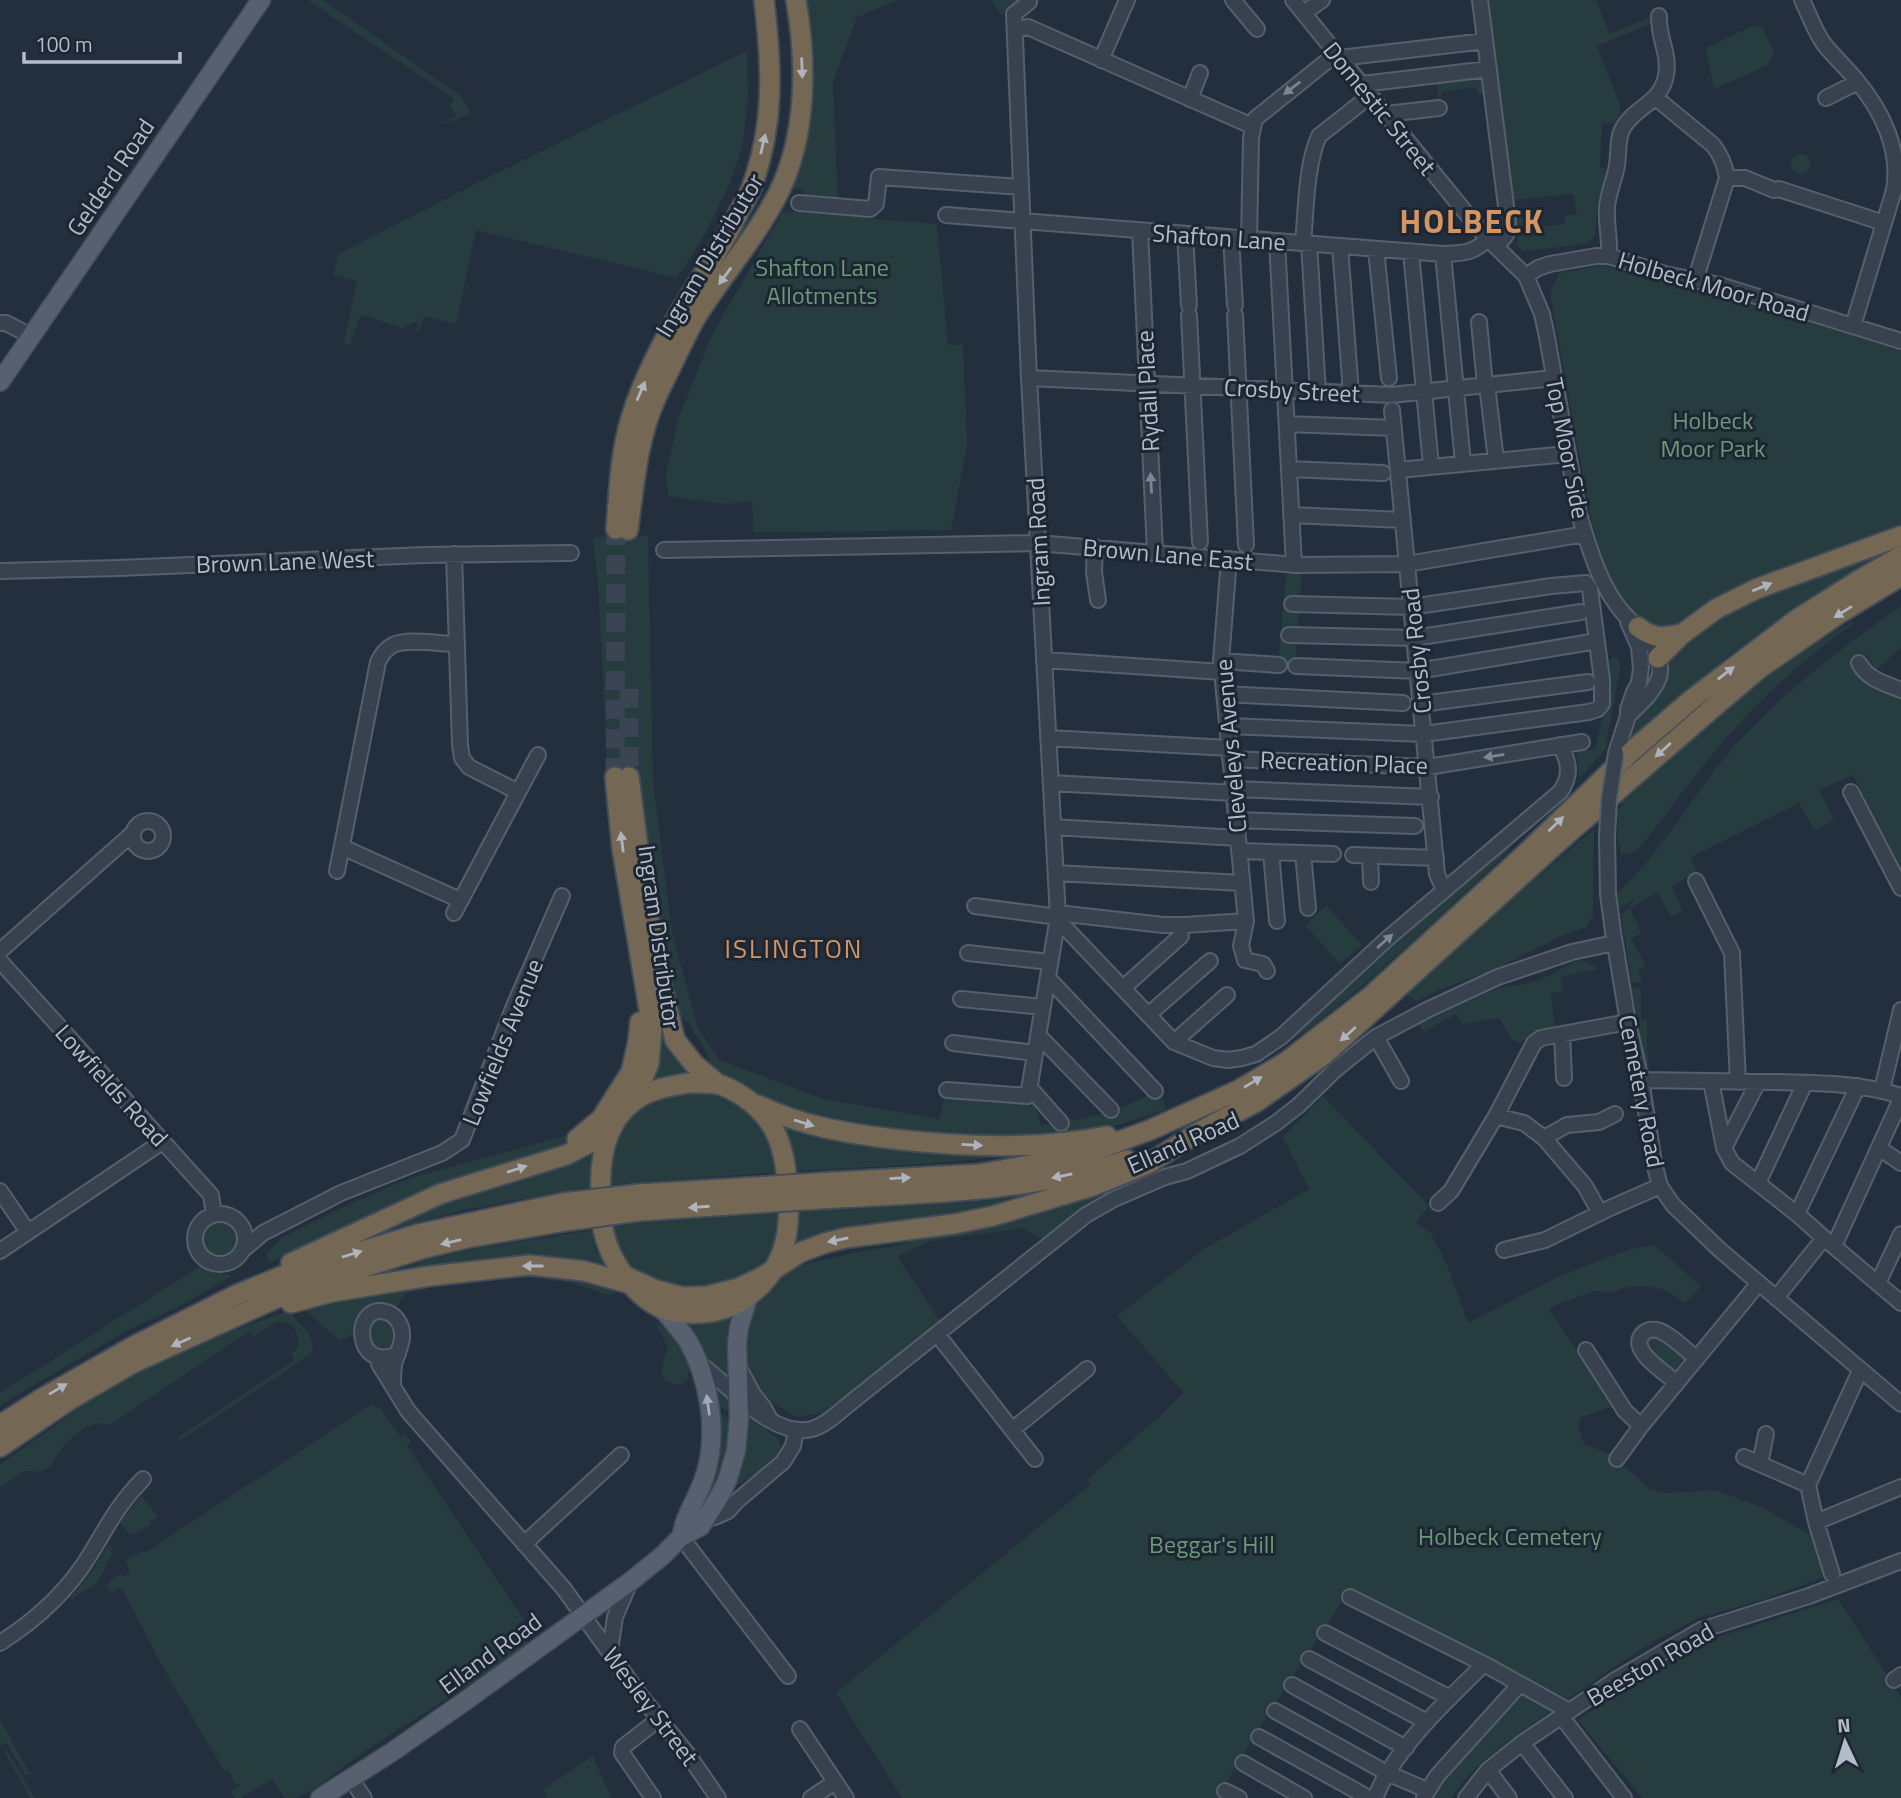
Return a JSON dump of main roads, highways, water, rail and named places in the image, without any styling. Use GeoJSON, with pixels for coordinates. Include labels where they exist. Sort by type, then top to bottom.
{"type":"FeatureCollection","features":[{"type":"Feature","properties":{"kind":"highway","name":"Ingram Distributor"},"geometry":{"type":"LineString","coordinates":[[764,0],[770,52],[770,95],[763,146],[751,189],[719,250],[674,323],[631,419],[623,457],[622,530],[643,430],[654,401],[697,316],[748,243],[778,193],[790,161],[798,127],[803,79],[796,0]]}},
{"type":"Feature","properties":{"kind":"highway"},"geometry":{"type":"LineString","coordinates":[[1658,658],[1682,634],[1716,609],[1756,589],[1901,536]]}},
{"type":"Feature","properties":{"kind":"highway"},"geometry":{"type":"LineString","coordinates":[[0,1425],[134,1346],[236,1295],[294,1282],[418,1234],[639,1203],[834,1190],[979,1174],[1076,1157],[1121,1142],[1192,1112],[1239,1090],[1286,1062],[1371,996],[1633,750],[1691,700],[1796,620],[1901,556]]}},
{"type":"Feature","properties":{"kind":"highway"},"geometry":{"type":"LineString","coordinates":[[294,1282],[332,1292],[430,1276],[530,1265],[584,1271],[628,1280],[683,1297],[708,1296],[738,1288],[762,1277],[801,1252],[825,1243],[954,1224],[1031,1206],[1093,1186],[1148,1164],[1197,1133],[1256,1102],[1324,1055],[1565,836],[1712,708],[1771,661],[1837,615],[1901,576]]}},
{"type":"Feature","properties":{"kind":"highway"},"geometry":{"type":"LineString","coordinates":[[1631,621],[1648,634],[1657,637],[1682,634]]}},
{"type":"Feature","properties":{"kind":"highway","name":"Ingram Distributor"},"geometry":{"type":"LineString","coordinates":[[634,1101],[649,1063],[652,1027],[622,848],[622,777],[659,974],[675,1040],[694,1064],[718,1084]]}},
{"type":"Feature","properties":{"kind":"highway"},"geometry":{"type":"LineString","coordinates":[[544,1161],[586,1133],[601,1119],[631,1072],[638,1042],[641,963]]}},
{"type":"Feature","properties":{"kind":"highway"},"geometry":{"type":"LineString","coordinates":[[754,1104],[772,1126],[787,1176],[788,1225],[785,1242],[775,1267],[748,1298],[728,1308],[701,1313],[660,1307],[628,1280],[615,1260],[603,1228],[600,1183],[609,1133],[634,1101],[656,1090],[689,1083],[718,1084],[781,1116],[821,1129],[918,1142],[982,1146],[1086,1140],[1125,1132],[1192,1112]]}},
{"type":"Feature","properties":{"kind":"highway"},"geometry":{"type":"LineString","coordinates":[[0,1447],[71,1399],[133,1363],[243,1314],[440,1194],[566,1155],[609,1133]]}},
{"type":"Feature","properties":{"kind":"highway"},"geometry":{"type":"LineString","coordinates":[[834,1190],[993,1189],[1107,1166],[1197,1133]]}},
{"type":"Feature","properties":{"kind":"main road","name":"Gelderd Road"},"geometry":{"type":"LineString","coordinates":[[0,382],[261,0]]}},
{"type":"Feature","properties":{"kind":"main road","name":"Elland Road"},"geometry":{"type":"LineString","coordinates":[[320,1798],[459,1706],[631,1580],[681,1537],[701,1526],[723,1489],[734,1460],[738,1437],[738,1335],[748,1298]]}},
{"type":"Feature","properties":{"kind":"main road","name":"Elland Road"},"geometry":{"type":"LineString","coordinates":[[660,1307],[686,1338],[697,1362],[712,1431],[706,1473],[681,1537]]}},
{"type":"Feature","properties":{"kind":"tunnel"},"geometry":{"type":"LineString","coordinates":[[615,777],[616,530]]}},
{"type":"Feature","properties":{"kind":"tunnel"},"geometry":{"type":"LineString","coordinates":[[629,689],[629,777]]}},
{"type":"Feature","properties":{"kind":"district","name":"HOLBECK"},"geometry":{"type":"Point","coordinates":[1472,221]}},
{"type":"Feature","properties":{"kind":"district","name":"ISLINGTON"},"geometry":{"type":"Point","coordinates":[794,948]}},
{"type":"Feature","properties":{"kind":"park label","name":"Shafton Lane Allotments"},"geometry":{"type":"Point","coordinates":[822,281]}},
{"type":"Feature","properties":{"kind":"park label","name":"Holbeck Moor Park"},"geometry":{"type":"Point","coordinates":[1713,434]}},
{"type":"Feature","properties":{"kind":"park label","name":"Holbeck Cemetery"},"geometry":{"type":"Point","coordinates":[1510,1536]}},
{"type":"Feature","properties":{"kind":"park label","name":"Beggar's Hill"},"geometry":{"type":"Point","coordinates":[1212,1544]}}]}
